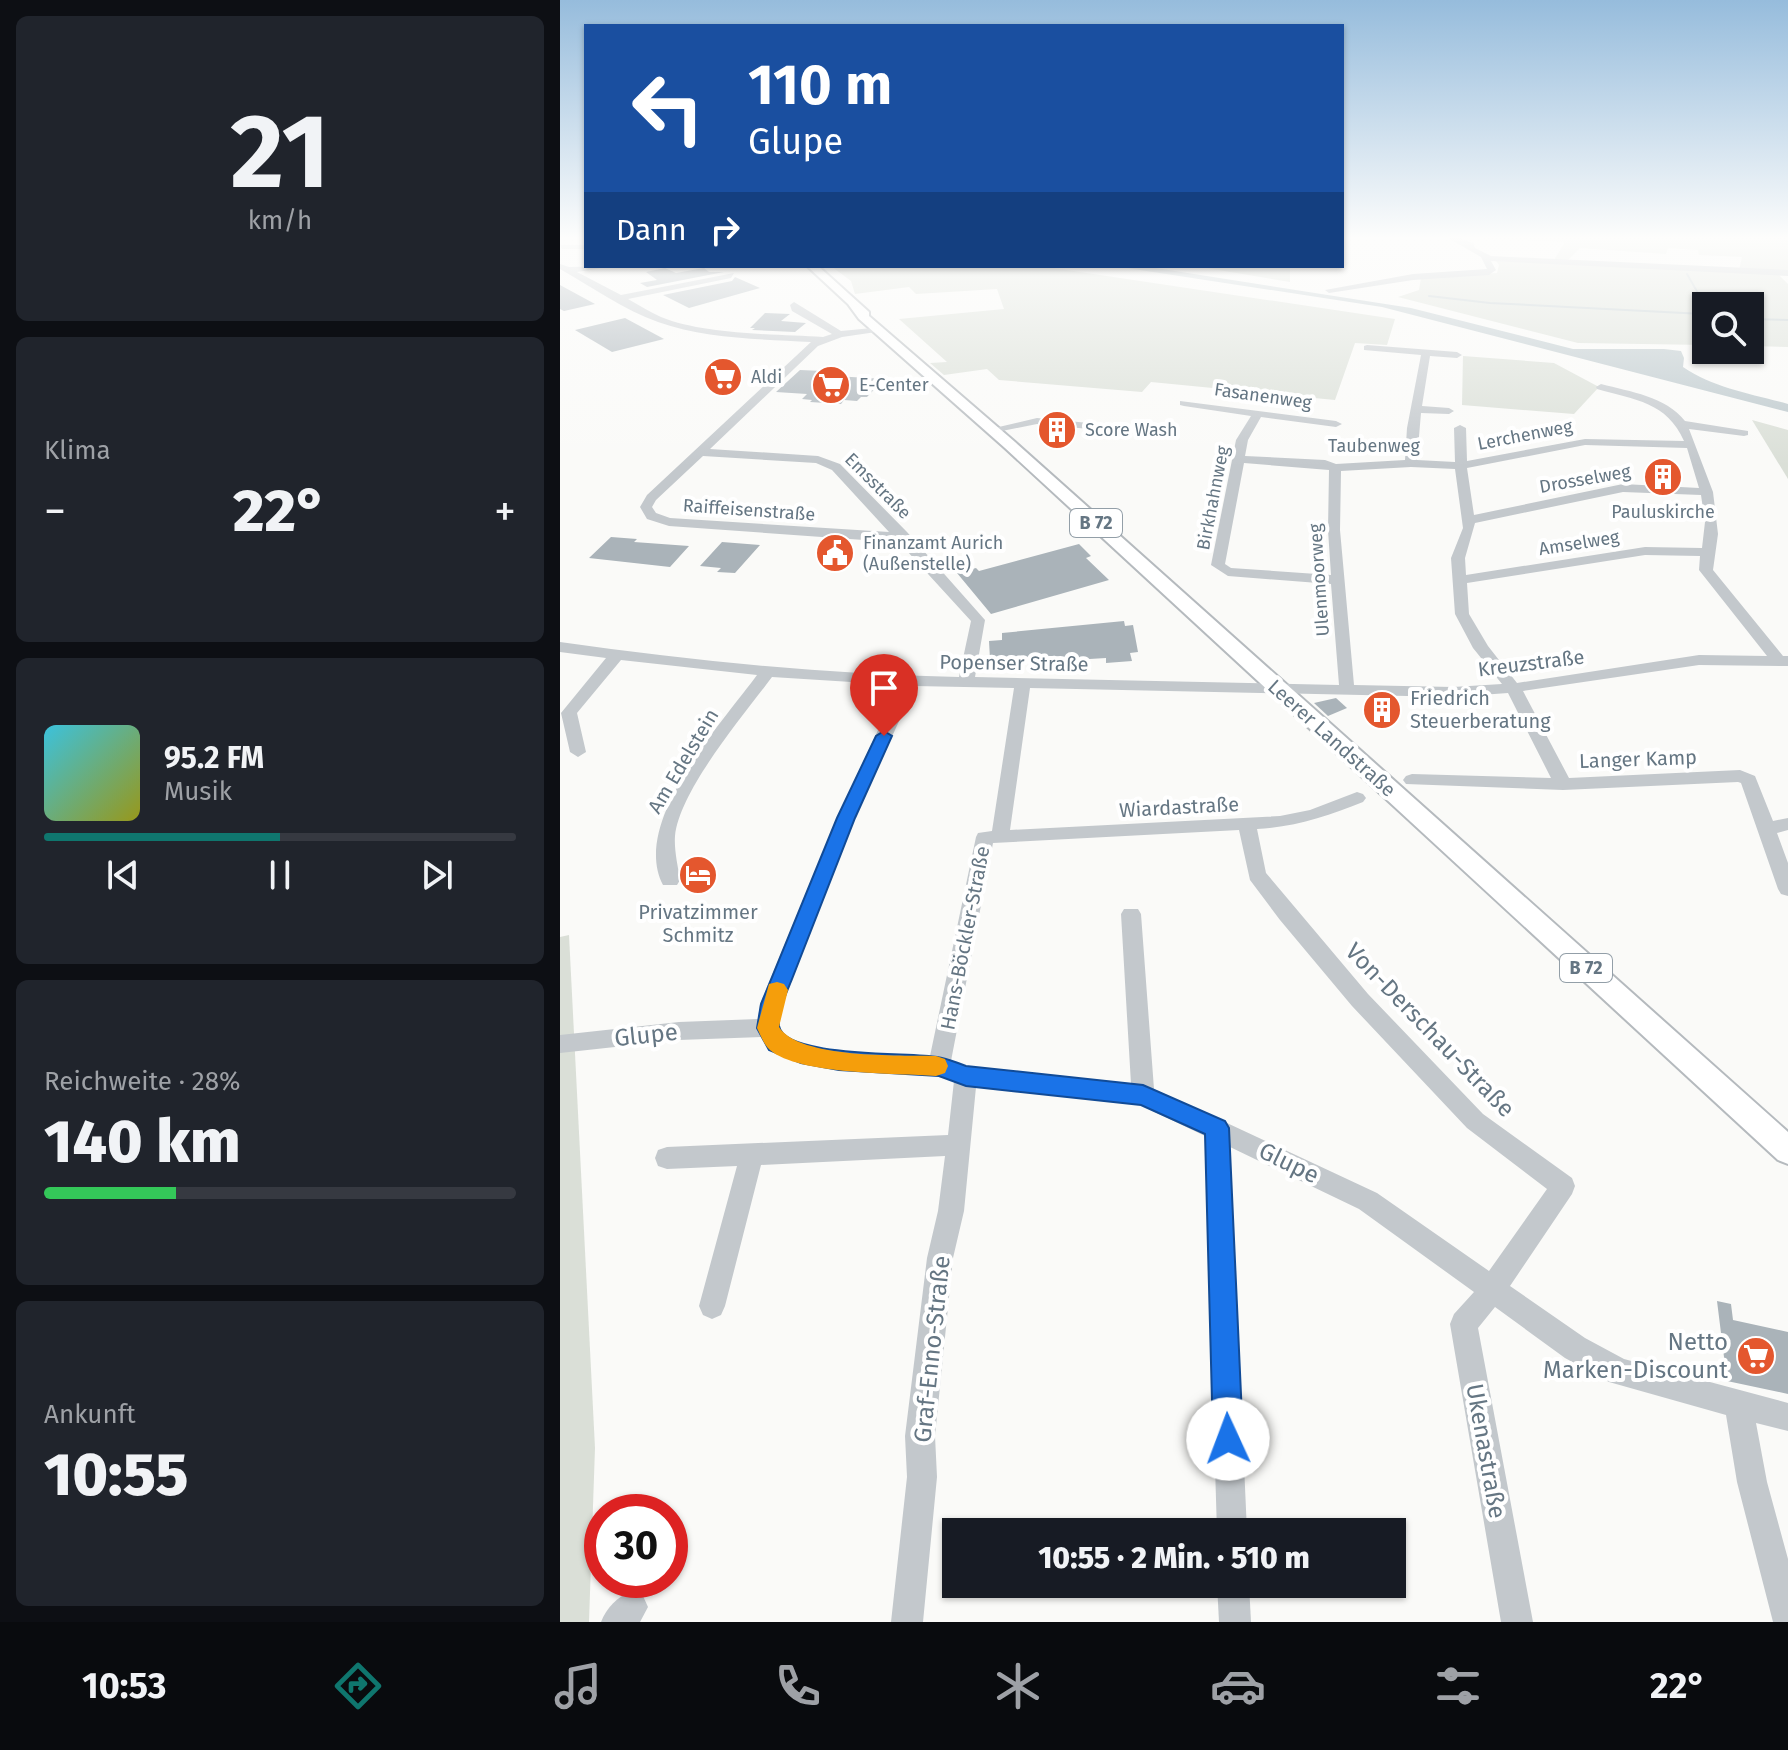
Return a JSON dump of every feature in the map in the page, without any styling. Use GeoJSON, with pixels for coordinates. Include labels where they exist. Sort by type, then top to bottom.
{"type":"FeatureCollection","features":[{"type":"Feature","properties":{"kind":"main road","name":"Leerer Landstraße"},"geometry":{"type":"LineString","coordinates":[[860,314],[1788,1151]]}},
{"type":"Feature","properties":{"kind":"street"},"geometry":{"type":"LineString","coordinates":[[648,314],[681,326],[820,341],[878,328]]}},
{"type":"Feature","properties":{"kind":"street"},"geometry":{"type":"LineString","coordinates":[[804,314],[842,334]]}},
{"type":"Feature","properties":{"kind":"street","name":"Raiffeisenstraße"},"geometry":{"type":"LineString","coordinates":[[820,341],[651,498],[646,507],[650,515],[669,522],[878,537],[902,535]]}},
{"type":"Feature","properties":{"kind":"street"},"geometry":{"type":"LineString","coordinates":[[1367,348],[1457,355]]}},
{"type":"Feature","properties":{"kind":"street"},"geometry":{"type":"LineString","coordinates":[[1411,463],[1426,353]]}},
{"type":"Feature","properties":{"kind":"street"},"geometry":{"type":"LineString","coordinates":[[1601,387],[1659,405],[1675,415],[1691,445],[1707,492],[1711,535],[1705,552],[1706,570],[1783,660]]}},
{"type":"Feature","properties":{"kind":"street","name":"Fasanenweg"},"geometry":{"type":"LineString","coordinates":[[1184,403],[1336,424]]}},
{"type":"Feature","properties":{"kind":"street"},"geometry":{"type":"LineString","coordinates":[[1416,409],[1449,411]]}},
{"type":"Feature","properties":{"kind":"street","name":"Birkhahnweg"},"geometry":{"type":"LineString","coordinates":[[1258,413],[1245,431],[1218,565],[1222,569],[1340,580]]}},
{"type":"Feature","properties":{"kind":"street"},"geometry":{"type":"LineString","coordinates":[[992,430],[1037,421],[1099,427]]}},
{"type":"Feature","properties":{"kind":"street"},"geometry":{"type":"LineString","coordinates":[[1680,424],[1744,433]]}},
{"type":"Feature","properties":{"kind":"street"},"geometry":{"type":"LineString","coordinates":[[1460,428],[1461,466],[1469,520],[1458,558],[1462,614],[1481,648],[1513,688],[1563,784]]}},
{"type":"Feature","properties":{"kind":"street","name":"Lerchenweg"},"geometry":{"type":"LineString","coordinates":[[1461,466],[1585,442],[1691,445]]}},
{"type":"Feature","properties":{"kind":"street","name":"Emsstraße"},"geometry":{"type":"LineString","coordinates":[[700,452],[830,463],[902,535],[978,620],[966,682]]}},
{"type":"Feature","properties":{"kind":"street","name":"Taubenweg"},"geometry":{"type":"LineString","coordinates":[[1239,459],[1325,464],[1335,468],[1411,463],[1461,466]]}},
{"type":"Feature","properties":{"kind":"street","name":"Ulenmoorweg"},"geometry":{"type":"LineString","coordinates":[[1335,468],[1334,530],[1347,690]]}},
{"type":"Feature","properties":{"kind":"street","name":"Drosselweg"},"geometry":{"type":"LineString","coordinates":[[1469,520],[1623,488],[1707,492]]}},
{"type":"Feature","properties":{"kind":"street","name":"Amselweg"},"geometry":{"type":"LineString","coordinates":[[1460,580],[1645,551],[1705,552]]}},
{"type":"Feature","properties":{"kind":"street","name":"Popenser Straße"},"geometry":{"type":"LineString","coordinates":[[560,647],[767,673],[909,681],[1277,688]]}},
{"type":"Feature","properties":{"kind":"street"},"geometry":{"type":"LineString","coordinates":[[578,752],[569,713],[616,656]]}},
{"type":"Feature","properties":{"kind":"street","name":"Kreuzstraße"},"geometry":{"type":"LineString","coordinates":[[1277,688],[1453,692],[1513,688],[1699,660],[1783,660]]}},
{"type":"Feature","properties":{"kind":"street","name":"Am Edelstein"},"geometry":{"type":"LineString","coordinates":[[670,880],[666,831],[677,804],[711,750],[767,673]]}},
{"type":"Feature","properties":{"kind":"street"},"geometry":{"type":"LineString","coordinates":[[768,1028],[771,1004],[846,818],[909,681]]}},
{"type":"Feature","properties":{"kind":"street","name":"Hans-Böckler-Straße"},"geometry":{"type":"LineString","coordinates":[[939,1066],[985,837],[1000,837],[1023,682]]}},
{"type":"Feature","properties":{"kind":"street","name":"Langer Kamp"},"geometry":{"type":"LineString","coordinates":[[1412,780],[1563,784],[1740,776],[1749,780],[1788,889]]}},
{"type":"Feature","properties":{"kind":"street","name":"Wiardastraße"},"geometry":{"type":"LineString","coordinates":[[1000,837],[1247,825],[1314,815],[1357,798]]}},
{"type":"Feature","properties":{"kind":"street"},"geometry":{"type":"LineString","coordinates":[[1765,829],[1788,824]]}},
{"type":"Feature","properties":{"kind":"street","name":"Von-Derschau-Straße"},"geometry":{"type":"LineString","coordinates":[[1247,825],[1257,875],[1360,1000],[1475,1121],[1563,1186],[1493,1289]]}},
{"type":"Feature","properties":{"kind":"street"},"geometry":{"type":"LineString","coordinates":[[1131,914],[1143,1095]]}},
{"type":"Feature","properties":{"kind":"street","name":"Glupe"},"geometry":{"type":"LineString","coordinates":[[560,1044],[679,1031],[768,1028],[777,1043],[801,1053],[839,1061],[939,1066],[966,1076],[1143,1095],[1368,1201],[1575,1348],[1619,1372],[1788,1417]]}},
{"type":"Feature","properties":{"kind":"street","name":"Graf-Enno-Straße"},"geometry":{"type":"LineString","coordinates":[[907,1622],[922,1477],[920,1436],[940,1258],[951,1211],[966,1076]]}},
{"type":"Feature","properties":{"kind":"street"},"geometry":{"type":"LineString","coordinates":[[1217,1128],[1231,1518]]}},
{"type":"Feature","properties":{"kind":"street"},"geometry":{"type":"LineString","coordinates":[[667,1158],[959,1145]]}},
{"type":"Feature","properties":{"kind":"street"},"geometry":{"type":"LineString","coordinates":[[712,1306],[752,1154]]}},
{"type":"Feature","properties":{"kind":"street","name":"Ukenastraße"},"geometry":{"type":"LineString","coordinates":[[1493,1289],[1464,1324],[1517,1622]]}},
{"type":"Feature","properties":{"kind":"street"},"geometry":{"type":"LineString","coordinates":[[1739,1406],[1752,1482],[1788,1618]]}},
{"type":"Feature","properties":{"kind":"street"},"geometry":{"type":"LineString","coordinates":[[1234,1598],[1235,1622]]}},
{"type":"Feature","properties":{"kind":"shaded area"},"geometry":{"type":"Polygon","coordinates":[[[955,314],[1359,314],[1395,319],[1387,345],[1355,343],[1335,400],[1151,382],[1142,392],[999,380],[987,369],[944,375],[930,363],[947,362],[899,319],[955,314]]]}},
{"type":"Feature","properties":{"kind":"shaded area"},"geometry":{"type":"Polygon","coordinates":[[[1408,314],[1433,314],[1573,349],[1681,351],[1683,367],[1695,374],[1734,390],[1788,404],[1788,412],[1408,314]]]}},
{"type":"Feature","properties":{"kind":"shaded area"},"geometry":{"type":"Polygon","coordinates":[[[1463,314],[1692,314],[1692,345],[1578,343],[1463,314]]]}},
{"type":"Feature","properties":{"kind":"shaded area"},"geometry":{"type":"Polygon","coordinates":[[[1764,314],[1788,314],[1788,347],[1764,346],[1764,314]]]}},
{"type":"Feature","properties":{"kind":"shaded area"},"geometry":{"type":"Polygon","coordinates":[[[1463,356],[1554,363],[1599,387],[1574,414],[1462,405],[1463,356]]]}},
{"type":"Feature","properties":{"kind":"shaded area"},"geometry":{"type":"Polygon","coordinates":[[[1752,420],[1788,430],[1788,479],[1752,420]]]}},
{"type":"Feature","properties":{"kind":"shaded area"},"geometry":{"type":"Polygon","coordinates":[[[569,935],[595,1448],[593,1494],[584,1494],[584,1598],[590,1598],[589,1622],[560,1622],[560,937],[569,935]]]}},
{"type":"Feature","properties":{"kind":"building"},"geometry":{"type":"Polygon","coordinates":[[[764,314],[790,314],[781,321],[806,323],[795,332],[750,328],[764,314]]]}},
{"type":"Feature","properties":{"kind":"building"},"geometry":{"type":"Polygon","coordinates":[[[625,318],[664,339],[612,352],[575,330],[625,318]]]}},
{"type":"Feature","properties":{"kind":"building","name":"E-Center"},"geometry":{"type":"Polygon","coordinates":[[[800,370],[823,371],[819,375],[884,379],[867,397],[857,401],[844,400],[841,404],[802,399],[807,394],[776,392],[800,370]]]}},
{"type":"Feature","properties":{"kind":"building"},"geometry":{"type":"Polygon","coordinates":[[[611,537],[689,546],[670,567],[589,558],[611,537]]]}},
{"type":"Feature","properties":{"kind":"building"},"geometry":{"type":"Polygon","coordinates":[[[722,542],[760,545],[735,573],[717,572],[721,568],[700,566],[722,542]]]}},
{"type":"Feature","properties":{"kind":"building"},"geometry":{"type":"Polygon","coordinates":[[[1079,544],[1091,556],[1086,558],[1109,580],[991,614],[957,573],[976,568],[979,571],[1079,544]]]}},
{"type":"Feature","properties":{"kind":"building"},"geometry":{"type":"Polygon","coordinates":[[[1124,621],[1125,626],[1133,625],[1138,652],[1130,653],[1132,661],[1106,663],[1106,658],[1073,660],[1073,657],[1004,662],[1003,658],[990,659],[989,641],[1002,640],[1002,633],[1124,621]]]}},
{"type":"Feature","properties":{"kind":"building"},"geometry":{"type":"Polygon","coordinates":[[[1336,698],[1347,708],[1328,716],[1314,703],[1336,698]]]}},
{"type":"Feature","properties":{"kind":"building","name":"Privatzimmer Schmitz"},"geometry":{"type":"Polygon","coordinates":[[[689,867],[714,869],[705,886],[687,884],[689,881],[683,880],[689,867]]]}},
{"type":"Feature","properties":{"kind":"building","name":"Netto Marken-Discount"},"geometry":{"type":"Polygon","coordinates":[[[1717,1301],[1731,1304],[1733,1320],[1788,1332],[1788,1394],[1727,1381],[1717,1301]]]}},
{"type":"Feature","properties":{"kind":"waterway"},"geometry":{"type":"LineString","coordinates":[[1764,319],[1788,320]]}},
{"type":"Feature","properties":{"kind":"slow traffic"},"geometry":{"type":"LineString","coordinates":[[777,990],[771,1004],[768,1028],[777,1043],[801,1053],[839,1061],[936,1066]]}},
{"type":"Feature","properties":{"kind":"place","name":"Aldi"},"geometry":{"type":"Point","coordinates":[723,377]}},
{"type":"Feature","properties":{"kind":"place","name":"E-Center"},"geometry":{"type":"Point","coordinates":[831,385]}},
{"type":"Feature","properties":{"kind":"place","name":"Score Wash"},"geometry":{"type":"Point","coordinates":[1057,430]}},
{"type":"Feature","properties":{"kind":"place","name":"Pauluskirche"},"geometry":{"type":"Point","coordinates":[1663,477]}},
{"type":"Feature","properties":{"kind":"place","name":"Finanzamt Aurich (Außenstelle)"},"geometry":{"type":"Point","coordinates":[835,553]}},
{"type":"Feature","properties":{"kind":"place","name":"Friedrich Steuerberatung"},"geometry":{"type":"Point","coordinates":[1382,710]}},
{"type":"Feature","properties":{"kind":"place","name":"Privatzimmer Schmitz"},"geometry":{"type":"Point","coordinates":[698,875]}},
{"type":"Feature","properties":{"kind":"place","name":"Netto Marken-Discount"},"geometry":{"type":"Point","coordinates":[1756,1356]}},
{"type":"Feature","properties":{"kind":"route"},"geometry":{"type":"LineString","coordinates":[[884,736],[846,818],[771,1004],[768,1028],[777,1043],[801,1053],[839,1061],[939,1066],[966,1076],[1143,1095],[1217,1128],[1228,1439]]}}]}
